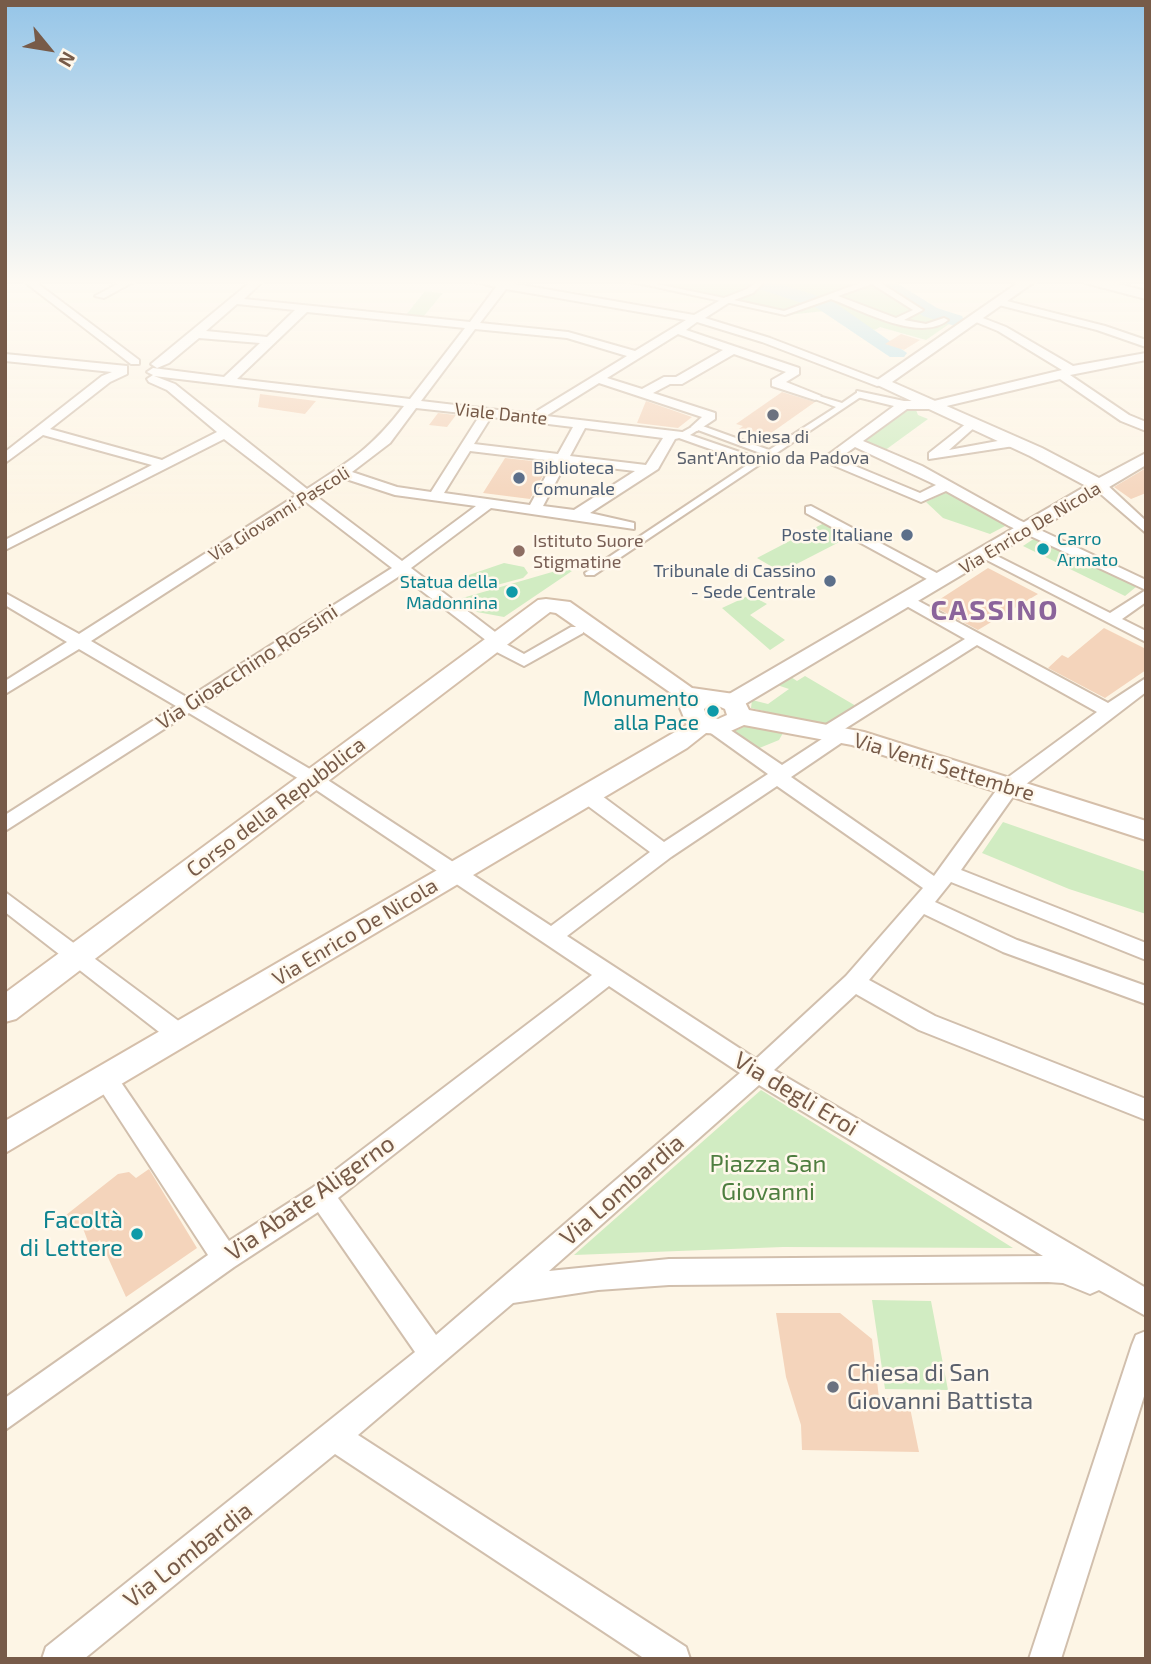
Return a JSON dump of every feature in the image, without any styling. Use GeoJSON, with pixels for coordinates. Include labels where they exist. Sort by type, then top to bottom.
{"type":"FeatureCollection","features":[{"type":"Feature","properties":{"kind":"main road","name":"Corso della Repubblica"},"geometry":{"type":"LineString","coordinates":[[5,1010],[546,605]]}},
{"type":"Feature","properties":{"kind":"main road"},"geometry":{"type":"LineString","coordinates":[[546,605],[547,609],[687,708],[702,714]]}},
{"type":"Feature","properties":{"kind":"main road"},"geometry":{"type":"LineString","coordinates":[[546,605],[562,607],[684,693],[702,714]]}},
{"type":"Feature","properties":{"kind":"main road","name":"Via Enrico De Nicola"},"geometry":{"type":"LineString","coordinates":[[5,1138],[696,730],[702,714],[733,723],[735,709]]}},
{"type":"Feature","properties":{"kind":"main road","name":"Via Venti Settembre"},"geometry":{"type":"LineString","coordinates":[[735,709],[834,734],[1010,786],[1146,831]]}},
{"type":"Feature","properties":{"kind":"street"},"geometry":{"type":"LineString","coordinates":[[10,358],[94,368],[127,367],[146,373],[171,387],[225,433],[403,567],[495,642],[524,660],[577,630]]}},
{"type":"Feature","properties":{"kind":"street"},"geometry":{"type":"LineString","coordinates":[[116,358],[127,367],[146,373],[169,358]]}},
{"type":"Feature","properties":{"kind":"street"},"geometry":{"type":"LineString","coordinates":[[226,382],[252,358]]}},
{"type":"Feature","properties":{"kind":"street","name":"Via Giovanni Pascoli"},"geometry":{"type":"LineString","coordinates":[[5,689],[345,474],[385,440],[447,358]]}},
{"type":"Feature","properties":{"kind":"street"},"geometry":{"type":"LineString","coordinates":[[534,418],[633,358]]}},
{"type":"Feature","properties":{"kind":"street"},"geometry":{"type":"LineString","coordinates":[[642,394],[668,380],[678,381],[719,358]]}},
{"type":"Feature","properties":{"kind":"street"},"geometry":{"type":"LineString","coordinates":[[756,358],[795,370]]}},
{"type":"Feature","properties":{"kind":"street"},"geometry":{"type":"LineString","coordinates":[[843,406],[776,383],[816,358],[881,383],[1014,442],[1100,486],[1146,529]]}},
{"type":"Feature","properties":{"kind":"street"},"geometry":{"type":"LineString","coordinates":[[590,573],[755,461],[918,358]]}},
{"type":"Feature","properties":{"kind":"street"},"geometry":{"type":"LineString","coordinates":[[1044,358],[1125,418],[1146,427]]}},
{"type":"Feature","properties":{"kind":"street"},"geometry":{"type":"LineString","coordinates":[[861,394],[904,405],[934,405],[1138,358]]}},
{"type":"Feature","properties":{"kind":"street"},"geometry":{"type":"LineString","coordinates":[[5,459],[106,379],[127,367]]}},
{"type":"Feature","properties":{"kind":"street","name":"Viale Dante"},"geometry":{"type":"LineString","coordinates":[[146,373],[676,435]]}},
{"type":"Feature","properties":{"kind":"street"},"geometry":{"type":"LineString","coordinates":[[577,515],[653,466],[676,435],[697,427],[711,416],[598,379]]}},
{"type":"Feature","properties":{"kind":"street"},"geometry":{"type":"LineString","coordinates":[[904,405],[828,460],[921,498],[944,486]]}},
{"type":"Feature","properties":{"kind":"street"},"geometry":{"type":"LineString","coordinates":[[434,498],[488,412]]}},
{"type":"Feature","properties":{"kind":"street"},"geometry":{"type":"LineString","coordinates":[[917,469],[972,423]]}},
{"type":"Feature","properties":{"kind":"street"},"geometry":{"type":"LineString","coordinates":[[533,511],[581,424]]}},
{"type":"Feature","properties":{"kind":"street"},"geometry":{"type":"LineString","coordinates":[[697,427],[768,453]]}},
{"type":"Feature","properties":{"kind":"street"},"geometry":{"type":"LineString","coordinates":[[42,431],[162,464]]}},
{"type":"Feature","properties":{"kind":"street"},"geometry":{"type":"LineString","coordinates":[[5,546],[225,433]]}},
{"type":"Feature","properties":{"kind":"street"},"geometry":{"type":"LineString","coordinates":[[676,435],[755,461]]}},
{"type":"Feature","properties":{"kind":"street"},"geometry":{"type":"LineString","coordinates":[[853,442],[917,469],[1027,529],[1146,586]]}},
{"type":"Feature","properties":{"kind":"street"},"geometry":{"type":"LineString","coordinates":[[935,456],[1014,442]]}},
{"type":"Feature","properties":{"kind":"street"},"geometry":{"type":"LineString","coordinates":[[467,447],[648,469]]}},
{"type":"Feature","properties":{"kind":"street","name":"Via Enrico De Nicola"},"geometry":{"type":"LineString","coordinates":[[735,709],[1146,458]]}},
{"type":"Feature","properties":{"kind":"street"},"geometry":{"type":"LineString","coordinates":[[345,474],[395,491],[617,521],[647,533]]}},
{"type":"Feature","properties":{"kind":"street","name":"Via Gioacchino Rossini"},"geometry":{"type":"LineString","coordinates":[[5,824],[403,567],[486,505]]}},
{"type":"Feature","properties":{"kind":"street"},"geometry":{"type":"LineString","coordinates":[[811,510],[941,581]]}},
{"type":"Feature","properties":{"kind":"street"},"geometry":{"type":"LineString","coordinates":[[985,555],[1146,637]]}},
{"type":"Feature","properties":{"kind":"street"},"geometry":{"type":"LineString","coordinates":[[1111,619],[1146,595]]}},
{"type":"Feature","properties":{"kind":"street","name":"Via degli Eroi"},"geometry":{"type":"LineString","coordinates":[[5,598],[313,779],[757,1072],[1146,1303]]}},
{"type":"Feature","properties":{"kind":"street"},"geometry":{"type":"LineString","coordinates":[[908,601],[1109,711]]}},
{"type":"Feature","properties":{"kind":"street"},"geometry":{"type":"LineString","coordinates":[[551,937],[664,852],[779,778],[834,734],[977,638]]}},
{"type":"Feature","properties":{"kind":"street","name":"Via Lombardia"},"geometry":{"type":"LineString","coordinates":[[58,1659],[336,1437],[434,1355],[757,1072],[854,982],[942,880],[1010,786],[1146,683]]}},
{"type":"Feature","properties":{"kind":"street"},"geometry":{"type":"LineString","coordinates":[[702,714],[774,767],[779,778],[942,880],[1146,952]]}},
{"type":"Feature","properties":{"kind":"street"},"geometry":{"type":"LineString","coordinates":[[587,795],[664,852]]}},
{"type":"Feature","properties":{"kind":"street"},"geometry":{"type":"LineString","coordinates":[[5,900],[75,957],[180,1035]]}},
{"type":"Feature","properties":{"kind":"street"},"geometry":{"type":"LineString","coordinates":[[921,904],[1010,946],[1146,995]]}},
{"type":"Feature","properties":{"kind":"street","name":"Via Abate Aligerno"},"geometry":{"type":"LineString","coordinates":[[5,1416],[225,1258],[320,1196],[610,974]]}},
{"type":"Feature","properties":{"kind":"street"},"geometry":{"type":"LineString","coordinates":[[854,982],[927,1023],[1146,1110]]}},
{"type":"Feature","properties":{"kind":"street"},"geometry":{"type":"LineString","coordinates":[[106,1079],[225,1258]]}},
{"type":"Feature","properties":{"kind":"street"},"geometry":{"type":"LineString","coordinates":[[320,1196],[434,1355]]}},
{"type":"Feature","properties":{"kind":"street"},"geometry":{"type":"LineString","coordinates":[[1050,1246],[1063,1270]]}},
{"type":"Feature","properties":{"kind":"street"},"geometry":{"type":"LineString","coordinates":[[506,1291],[598,1277],[669,1272],[1063,1270],[1146,1303]]}},
{"type":"Feature","properties":{"kind":"street"},"geometry":{"type":"LineString","coordinates":[[1045,1659],[1146,1345]]}},
{"type":"Feature","properties":{"kind":"street"},"geometry":{"type":"LineString","coordinates":[[336,1437],[674,1659]]}},
{"type":"Feature","properties":{"kind":"green space"},"geometry":{"type":"Polygon","coordinates":[[[906,409],[916,410],[918,415],[928,419],[884,451],[859,443],[906,409]]]}},
{"type":"Feature","properties":{"kind":"green space"},"geometry":{"type":"Polygon","coordinates":[[[946,492],[1007,525],[990,534],[943,518],[926,502],[946,492]]]}},
{"type":"Feature","properties":{"kind":"green space"},"geometry":{"type":"Polygon","coordinates":[[[828,521],[853,535],[781,572],[757,558],[828,521]]]}},
{"type":"Feature","properties":{"kind":"green space"},"geometry":{"type":"Polygon","coordinates":[[[1035,538],[1136,587],[1125,596],[1023,546],[1035,538]]]}},
{"type":"Feature","properties":{"kind":"green space"},"geometry":{"type":"Polygon","coordinates":[[[504,563],[524,567],[528,573],[523,578],[478,590],[466,576],[504,563]]]}},
{"type":"Feature","properties":{"kind":"green space"},"geometry":{"type":"Polygon","coordinates":[[[566,568],[572,571],[504,617],[477,612],[459,599],[566,568]]]}},
{"type":"Feature","properties":{"kind":"green space"},"geometry":{"type":"Polygon","coordinates":[[[750,595],[767,604],[750,615],[785,640],[770,650],[722,608],[750,595]]]}},
{"type":"Feature","properties":{"kind":"green space"},"geometry":{"type":"Polygon","coordinates":[[[788,675],[797,681],[805,676],[856,706],[828,727],[751,708],[752,700],[768,704],[789,689],[774,684],[788,675]]]}},
{"type":"Feature","properties":{"kind":"green space"},"geometry":{"type":"Polygon","coordinates":[[[746,726],[783,733],[779,740],[757,749],[732,732],[746,726]]]}},
{"type":"Feature","properties":{"kind":"green space"},"geometry":{"type":"Polygon","coordinates":[[[1003,822],[1146,872],[1146,914],[1069,889],[982,853],[1003,822]]]}},
{"type":"Feature","properties":{"kind":"green space","name":"Piazza San Giovanni"},"geometry":{"type":"Polygon","coordinates":[[[761,1090],[1013,1248],[783,1247],[574,1255],[761,1090]]]}},
{"type":"Feature","properties":{"kind":"green space"},"geometry":{"type":"Polygon","coordinates":[[[872,1300],[931,1301],[948,1390],[885,1389],[872,1300]]]}},
{"type":"Feature","properties":{"kind":"building","name":"Chiesa di Sant'Antonio da Padova"},"geometry":{"type":"Polygon","coordinates":[[[782,392],[815,402],[764,438],[739,429],[743,426],[736,424],[782,392]]]}},
{"type":"Feature","properties":{"kind":"building"},"geometry":{"type":"Polygon","coordinates":[[[260,394],[316,401],[305,414],[258,407],[260,394]]]}},
{"type":"Feature","properties":{"kind":"building"},"geometry":{"type":"Polygon","coordinates":[[[646,401],[692,417],[678,428],[637,423],[646,401]]]}},
{"type":"Feature","properties":{"kind":"building"},"geometry":{"type":"Polygon","coordinates":[[[438,413],[456,415],[447,427],[429,425],[438,413]]]}},
{"type":"Feature","properties":{"kind":"building","name":"Biblioteca Comunale"},"geometry":{"type":"Polygon","coordinates":[[[505,458],[550,463],[530,499],[483,493],[505,458]]]}},
{"type":"Feature","properties":{"kind":"building"},"geometry":{"type":"Polygon","coordinates":[[[1146,468],[1146,493],[1131,499],[1114,487],[1146,468]]]}},
{"type":"Feature","properties":{"kind":"building"},"geometry":{"type":"Polygon","coordinates":[[[988,568],[1038,594],[978,630],[931,605],[988,568]]]}},
{"type":"Feature","properties":{"kind":"building"},"geometry":{"type":"Polygon","coordinates":[[[1104,628],[1146,649],[1146,670],[1105,698],[1048,668],[1062,655],[1068,658],[1104,628]]]}},
{"type":"Feature","properties":{"kind":"building","name":"Facoltà di Lettere"},"geometry":{"type":"Polygon","coordinates":[[[149,1169],[197,1248],[126,1297],[100,1240],[90,1247],[81,1223],[73,1228],[66,1215],[118,1174],[129,1172],[136,1178],[149,1169]]]}},
{"type":"Feature","properties":{"kind":"building","name":"Chiesa di San Giovanni Battista"},"geometry":{"type":"Polygon","coordinates":[[[776,1313],[840,1313],[872,1339],[879,1398],[908,1398],[919,1452],[802,1450],[801,1425],[786,1377],[776,1313]]]}},
{"type":"Feature","properties":{"kind":"place","name":"Chiesa di Sant'Antonio da Padova"},"geometry":{"type":"Point","coordinates":[773,415]}},
{"type":"Feature","properties":{"kind":"place","name":"Biblioteca Comunale"},"geometry":{"type":"Point","coordinates":[519,478]}},
{"type":"Feature","properties":{"kind":"place","name":"Poste Italiane"},"geometry":{"type":"Point","coordinates":[907,535]}},
{"type":"Feature","properties":{"kind":"place","name":"Carro Armato"},"geometry":{"type":"Point","coordinates":[1043,549]}},
{"type":"Feature","properties":{"kind":"place","name":"Istituto Suore Stigmatine"},"geometry":{"type":"Point","coordinates":[519,551]}},
{"type":"Feature","properties":{"kind":"place","name":"Tribunale di Cassino - Sede Centrale"},"geometry":{"type":"Point","coordinates":[830,581]}},
{"type":"Feature","properties":{"kind":"place","name":"Statua della Madonnina"},"geometry":{"type":"Point","coordinates":[512,592]}},
{"type":"Feature","properties":{"kind":"place","name":"Monumento alla Pace"},"geometry":{"type":"Point","coordinates":[713,711]}},
{"type":"Feature","properties":{"kind":"place","name":"Facoltà di Lettere"},"geometry":{"type":"Point","coordinates":[137,1234]}},
{"type":"Feature","properties":{"kind":"place","name":"Chiesa di San Giovanni Battista"},"geometry":{"type":"Point","coordinates":[833,1387]}},
{"type":"Feature","properties":{"kind":"district","name":"CASSINO"},"geometry":{"type":"Point","coordinates":[995,611]}}]}
